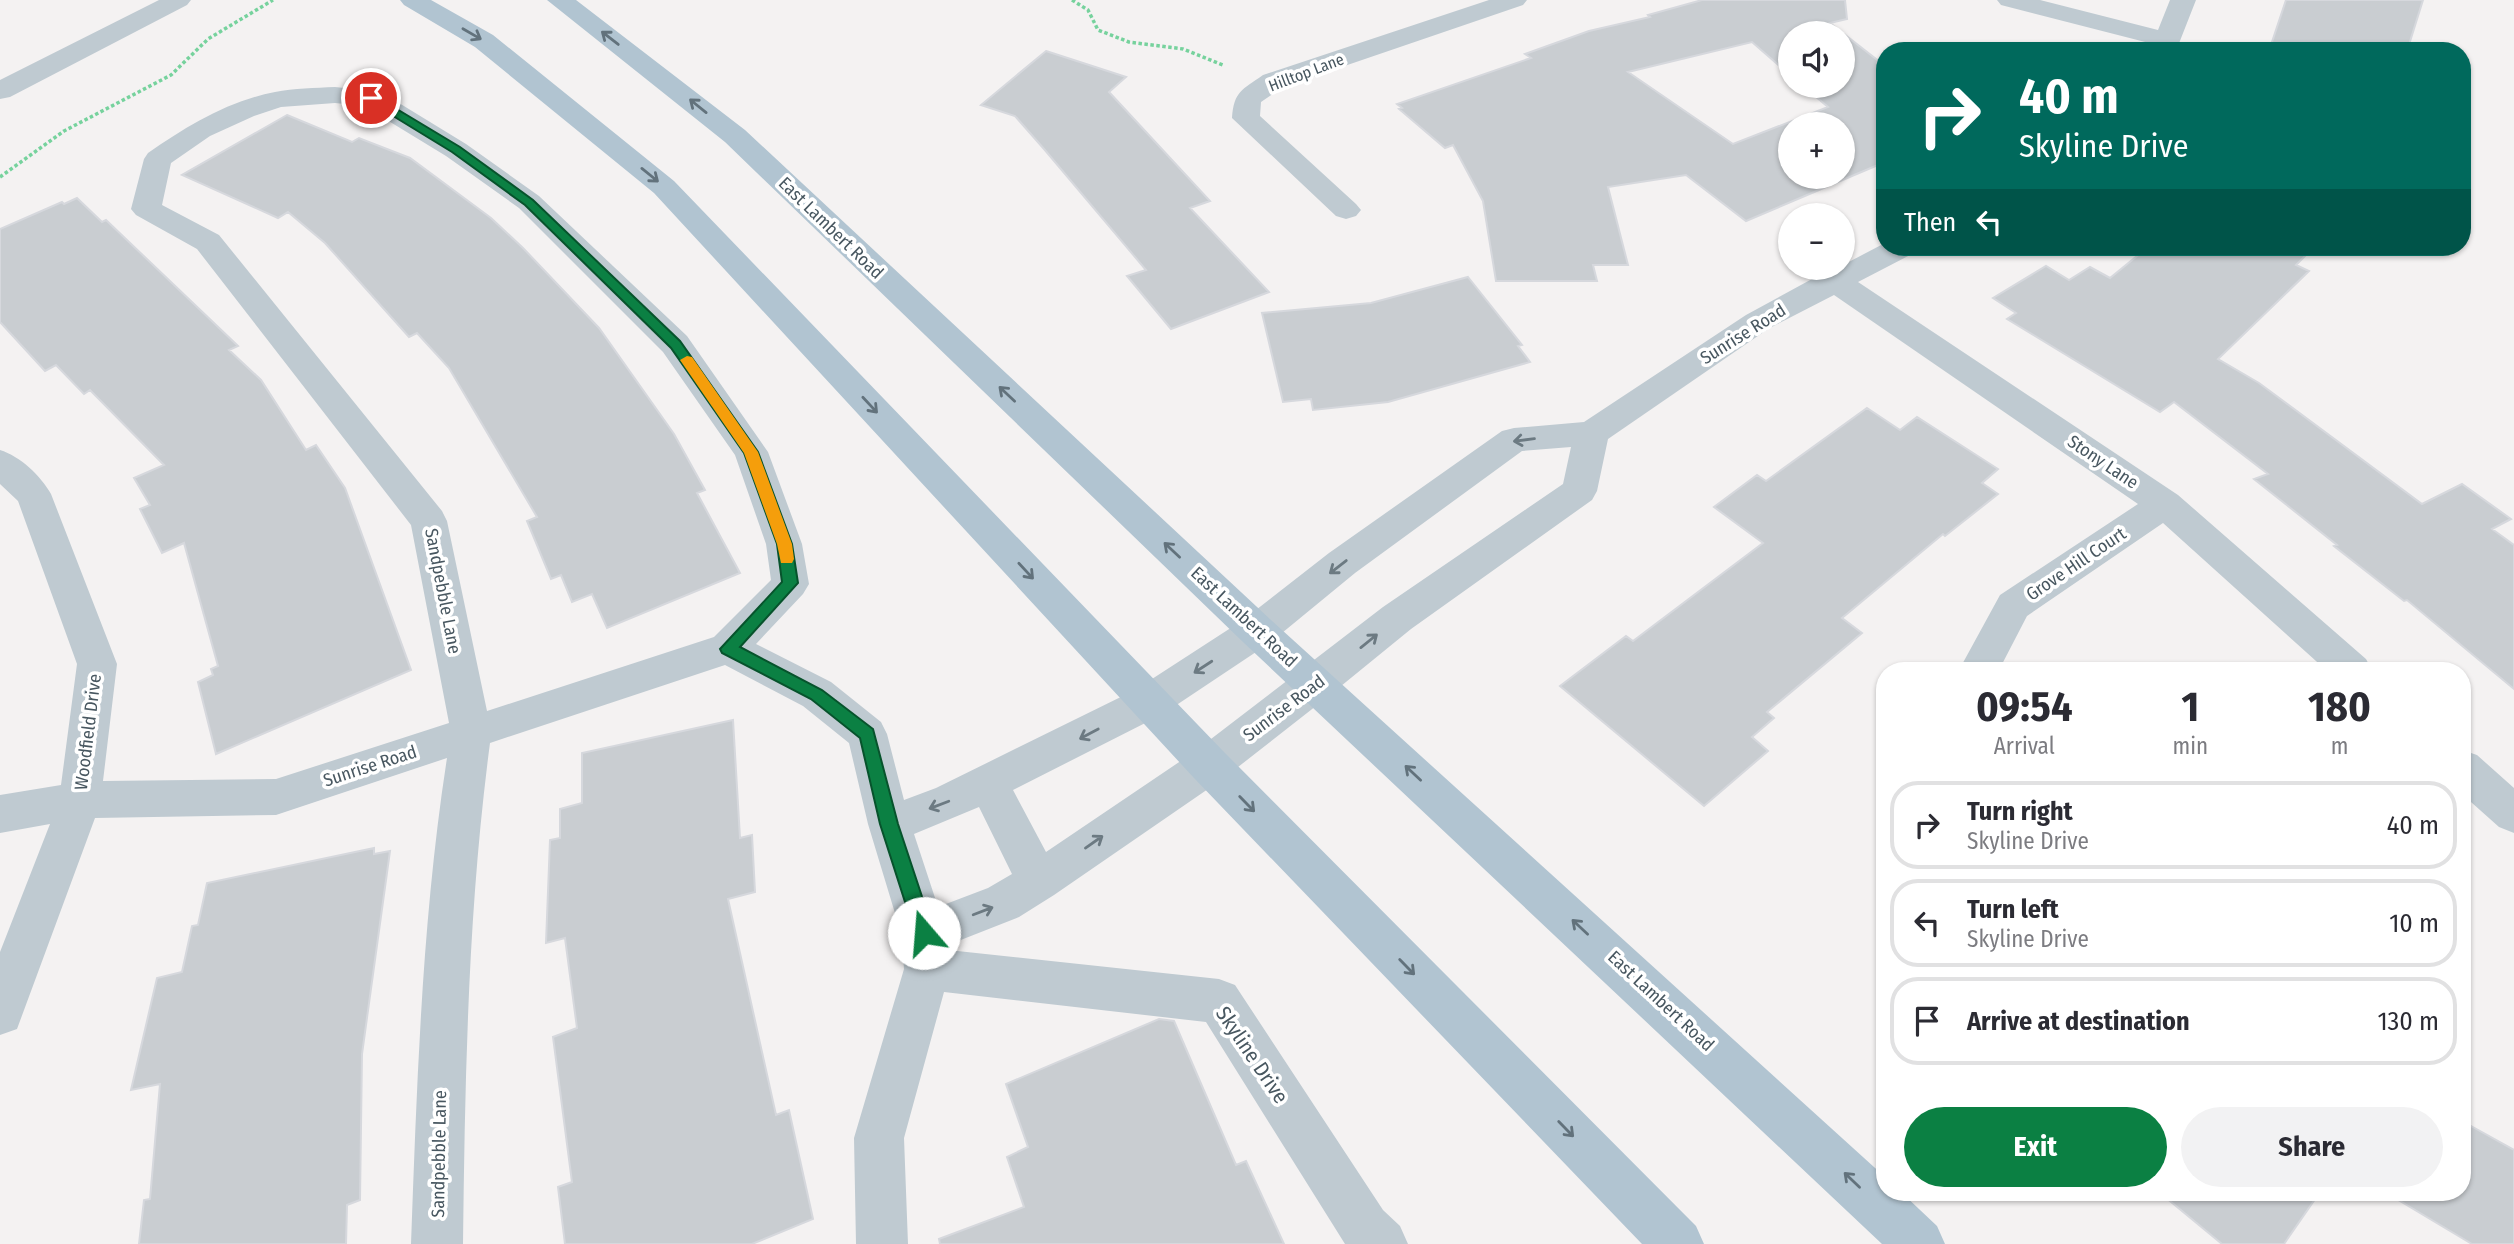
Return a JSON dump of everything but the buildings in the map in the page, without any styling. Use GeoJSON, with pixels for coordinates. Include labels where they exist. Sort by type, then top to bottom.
{"type":"FeatureCollection","features":[{"type":"Feature","properties":{"kind":"main road"},"geometry":{"type":"LineString","coordinates":[[413,0],[485,41],[664,187],[1209,765],[1678,1244]]}},
{"type":"Feature","properties":{"kind":"main road","name":"East Lambert Road"},"geometry":{"type":"LineString","coordinates":[[560,0],[735,136],[1257,631],[1766,1099],[1919,1244]]}},
{"type":"Feature","properties":{"kind":"street"},"geometry":{"type":"LineString","coordinates":[[0,91],[178,0]]}},
{"type":"Feature","properties":{"kind":"street","name":"Hilltop Lane"},"geometry":{"type":"LineString","coordinates":[[1346,210],[1246,118],[1247,99],[1273,81],[1514,0]]}},
{"type":"Feature","properties":{"kind":"street"},"geometry":{"type":"LineString","coordinates":[[2010,0],[2152,42]]}},
{"type":"Feature","properties":{"kind":"street"},"geometry":{"type":"LineString","coordinates":[[2167,42],[2183,0]]}},
{"type":"Feature","properties":{"kind":"street","name":"Sandpebble Lane"},"geometry":{"type":"LineString","coordinates":[[437,1244],[442,1037],[456,838],[471,733],[429,521],[208,242],[146,209],[158,159],[200,131],[244,110],[278,99],[335,95],[371,98],[456,150],[529,202],[676,344],[751,452],[784,544],[790,583],[728,649]]}},
{"type":"Feature","properties":{"kind":"street","name":"Sunrise Road"},"geometry":{"type":"LineString","coordinates":[[1855,270],[1883,256]]}},
{"type":"Feature","properties":{"kind":"street","name":"Sunrise Road"},"geometry":{"type":"LineString","coordinates":[[889,824],[951,801],[1149,702],[1257,631],[1342,563],[1514,440],[1592,433],[1757,322],[1834,280]]}},
{"type":"Feature","properties":{"kind":"street","name":"Stony Lane"},"geometry":{"type":"LineString","coordinates":[[1834,280],[2165,504],[2343,662]]}},
{"type":"Feature","properties":{"kind":"street","name":"Sunrise Road"},"geometry":{"type":"LineString","coordinates":[[926,951],[1038,881],[1209,765],[1397,618],[1579,491],[1592,433]]}},
{"type":"Feature","properties":{"kind":"street","name":"Woodfield Drive"},"geometry":{"type":"LineString","coordinates":[[0,463],[33,494],[97,664],[80,800],[0,1013]]}},
{"type":"Feature","properties":{"kind":"street","name":"Grove Hill Court"},"geometry":{"type":"LineString","coordinates":[[1983,662],[2013,606],[2165,504]]}},
{"type":"Feature","properties":{"kind":"street"},"geometry":{"type":"LineString","coordinates":[[728,649],[817,694],[867,734],[889,824],[926,951],[879,1138],[882,1244]]}},
{"type":"Feature","properties":{"kind":"street","name":"Sunrise Road"},"geometry":{"type":"LineString","coordinates":[[0,814],[80,800],[276,797],[728,649]]}},
{"type":"Feature","properties":{"kind":"street"},"geometry":{"type":"LineString","coordinates":[[2471,776],[2514,814]]}},
{"type":"Feature","properties":{"kind":"street"},"geometry":{"type":"LineString","coordinates":[[988,783],[1038,881]]}},
{"type":"Feature","properties":{"kind":"street","name":"Skyline Drive"},"geometry":{"type":"LineString","coordinates":[[926,951],[1219,1001],[1365,1228],[1382,1244]]}},
{"type":"Feature","properties":{"kind":"path"},"geometry":{"type":"LineString","coordinates":[[0,177],[64,131],[171,75],[208,39],[273,0]]}},
{"type":"Feature","properties":{"kind":"path"},"geometry":{"type":"LineString","coordinates":[[1073,0],[1088,10],[1098,30],[1129,42],[1182,49],[1273,81]]}},
{"type":"Feature","properties":{"kind":"slow traffic"},"geometry":{"type":"LineString","coordinates":[[687,360],[751,452],[784,544],[786,559]]}},
{"type":"Feature","properties":{"kind":"route"},"geometry":{"type":"LineString","coordinates":[[371,98],[456,150],[529,202],[676,344],[751,452],[784,544],[790,583],[728,649],[817,694],[867,734],[889,824],[924,933]]}}]}
